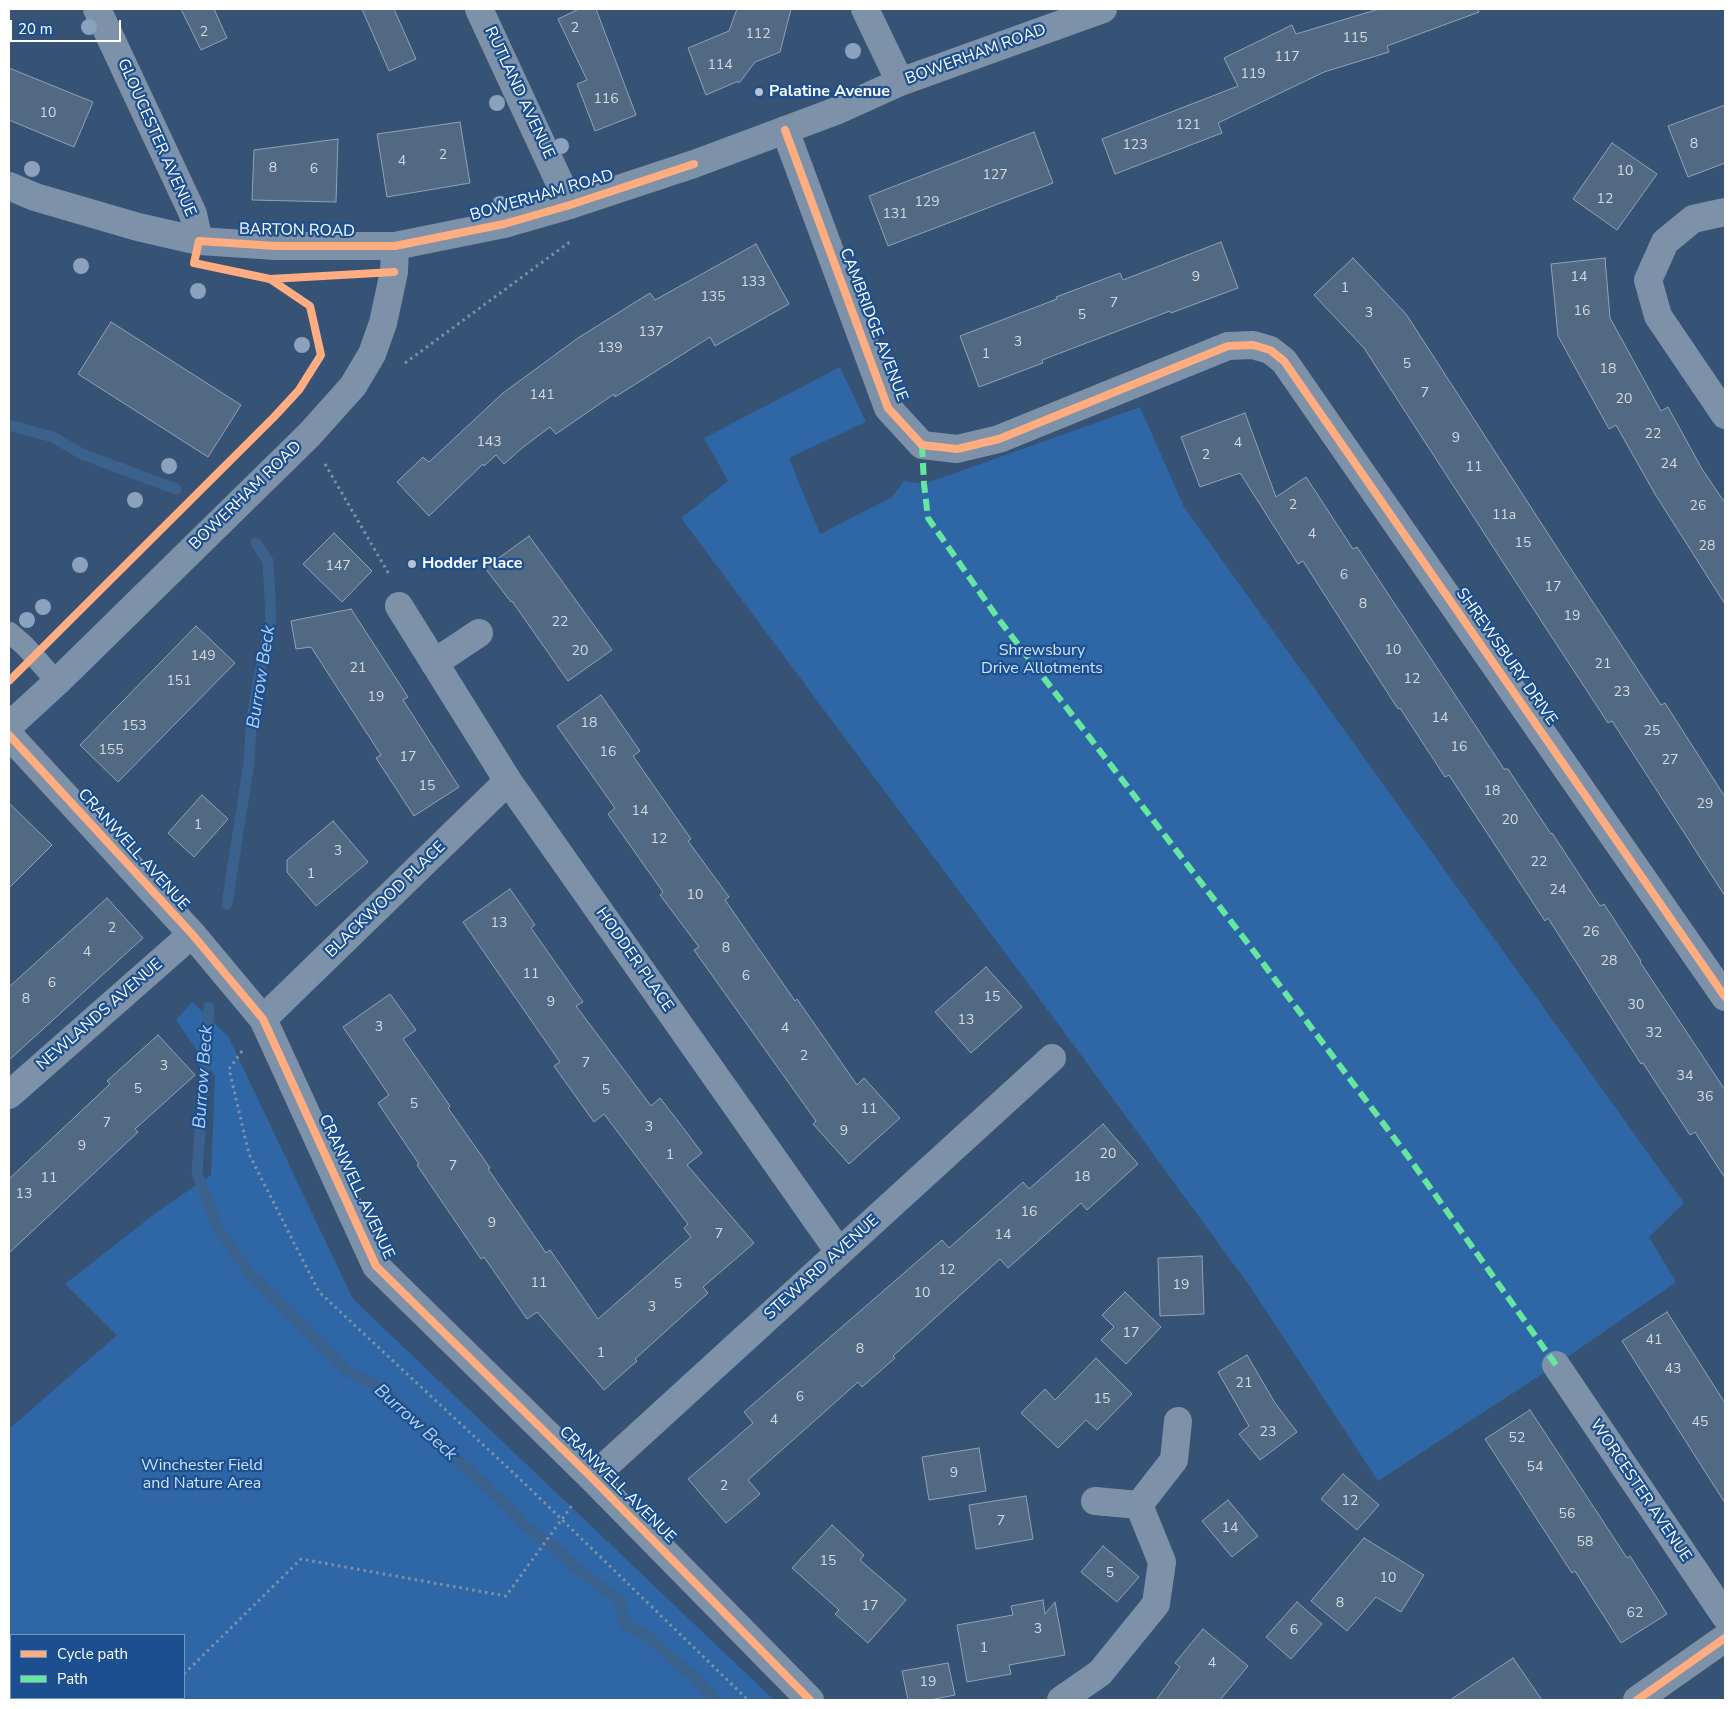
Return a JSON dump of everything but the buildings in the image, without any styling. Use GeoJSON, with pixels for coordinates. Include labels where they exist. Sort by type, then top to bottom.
{"type":"FeatureCollection","features":[{"type":"Feature","properties":{"kind":"street","name":"GLOUCESTER AVENUE"},"geometry":{"type":"LineString","coordinates":[[97,9],[193,214],[198,241]]}},
{"type":"Feature","properties":{"kind":"street","name":"RUTLAND AVENUE"},"geometry":{"type":"LineString","coordinates":[[479,9],[570,205]]}},
{"type":"Feature","properties":{"kind":"street"},"geometry":{"type":"LineString","coordinates":[[865,9],[900,82]]}},
{"type":"Feature","properties":{"kind":"street","name":"BOWERHAM ROAD"},"geometry":{"type":"LineString","coordinates":[[9,726],[57,682],[308,435],[353,386],[372,354],[383,323],[394,272],[395,246],[504,224],[570,205],[694,164],[836,111],[900,82],[1103,9]]}},
{"type":"Feature","properties":{"kind":"street","name":"CAMBRIDGE AVENUE"},"geometry":{"type":"LineString","coordinates":[[785,130],[888,408],[922,445],[957,448],[999,439],[1228,346],[1253,345]]}},
{"type":"Feature","properties":{"kind":"street","name":"BARTON ROAD"},"geometry":{"type":"LineString","coordinates":[[9,186],[35,197],[138,227],[198,241],[276,246],[395,246]]}},
{"type":"Feature","properties":{"kind":"street"},"geometry":{"type":"LineString","coordinates":[[1725,212],[1693,219],[1665,242],[1648,280],[1658,316],[1725,415]]}},
{"type":"Feature","properties":{"kind":"street","name":"SHREWSBURY DRIVE"},"geometry":{"type":"LineString","coordinates":[[1253,345],[1270,350],[1284,361],[1725,997]]}},
{"type":"Feature","properties":{"kind":"street","name":"HODDER PLACE"},"geometry":{"type":"LineString","coordinates":[[399,606],[508,781],[840,1252]]}},
{"type":"Feature","properties":{"kind":"street"},"geometry":{"type":"LineString","coordinates":[[434,663],[479,633]]}},
{"type":"Feature","properties":{"kind":"street","name":"CRANWELL AVENUE"},"geometry":{"type":"LineString","coordinates":[[9,735],[192,934],[263,1019],[376,1266],[592,1478],[810,1700]]}},
{"type":"Feature","properties":{"kind":"street","name":"BLACKWOOD PLACE"},"geometry":{"type":"LineString","coordinates":[[263,1019],[508,781]]}},
{"type":"Feature","properties":{"kind":"street","name":"NEWLANDS AVENUE"},"geometry":{"type":"LineString","coordinates":[[9,1095],[192,934]]}},
{"type":"Feature","properties":{"kind":"street","name":"STEWARD AVENUE"},"geometry":{"type":"LineString","coordinates":[[592,1478],[1052,1058]]}},
{"type":"Feature","properties":{"kind":"street","name":"WORCESTER AVENUE"},"geometry":{"type":"LineString","coordinates":[[1556,1365],[1725,1616]]}},
{"type":"Feature","properties":{"kind":"street"},"geometry":{"type":"LineString","coordinates":[[1139,1505],[1174,1460],[1178,1421]]}},
{"type":"Feature","properties":{"kind":"street"},"geometry":{"type":"LineString","coordinates":[[1095,1501],[1139,1505]]}},
{"type":"Feature","properties":{"kind":"street"},"geometry":{"type":"LineString","coordinates":[[1061,1700],[1100,1673],[1156,1604],[1162,1562],[1139,1505]]}},
{"type":"Feature","properties":{"kind":"street"},"geometry":{"type":"LineString","coordinates":[[1636,1700],[1725,1638]]}},
{"type":"Feature","properties":{"kind":"lane"},"geometry":{"type":"LineString","coordinates":[[9,632],[25,646],[57,682]]}},
{"type":"Feature","properties":{"kind":"path"},"geometry":{"type":"LineString","coordinates":[[403,364],[571,241]]}},
{"type":"Feature","properties":{"kind":"path"},"geometry":{"type":"LineString","coordinates":[[308,435],[400,594],[399,606]]}},
{"type":"Feature","properties":{"kind":"path"},"geometry":{"type":"LineString","coordinates":[[244,1047],[229,1069],[249,1154],[319,1292],[562,1519],[748,1700]]}},
{"type":"Feature","properties":{"kind":"path"},"geometry":{"type":"LineString","coordinates":[[185,1673],[300,1558],[506,1596],[575,1501]]}},
{"type":"Feature","properties":{"kind":"green space","name":"Shrewsbury Drive Allotments"},"geometry":{"type":"Polygon","coordinates":[[[840,367],[866,422],[789,458],[820,534],[892,497],[904,481],[924,484],[1140,407],[1184,507],[1684,1203],[1649,1237],[1676,1282],[1556,1365],[1378,1481],[1251,1288],[1070,1040],[681,518],[728,481],[704,438],[840,367]]]}},
{"type":"Feature","properties":{"kind":"green space","name":"Winchester Field and Nature Area"},"geometry":{"type":"Polygon","coordinates":[[[192,1002],[228,1036],[353,1299],[774,1700],[9,1700],[9,1429],[117,1335],[65,1284],[157,1212],[211,1175],[215,1076],[176,1020],[192,1002]]]}},
{"type":"Feature","properties":{"kind":"waterway","name":"Burrow Beck"},"geometry":{"type":"LineString","coordinates":[[9,425],[53,437],[82,454],[176,489]]}},
{"type":"Feature","properties":{"kind":"waterway","name":"Burrow Beck"},"geometry":{"type":"LineString","coordinates":[[227,904],[249,762],[251,727],[271,619],[268,561],[256,543]]}},
{"type":"Feature","properties":{"kind":"waterway","name":"Burrow Beck"},"geometry":{"type":"LineString","coordinates":[[209,1007],[197,1173],[217,1226],[248,1272],[349,1372],[380,1387],[527,1527],[620,1601],[624,1624],[646,1635],[697,1680],[716,1700]]}},
{"type":"Feature","properties":{"kind":"marked path"},"geometry":{"type":"LineString","coordinates":[[922,445],[928,518],[997,617],[1256,954],[1407,1155],[1556,1365]]}},
{"type":"Feature","properties":{"kind":"cycle path"},"geometry":{"type":"LineString","coordinates":[[785,130],[888,408],[922,445],[957,449],[999,439],[1228,346],[1253,345],[1270,350],[1284,361],[1725,997]]}},
{"type":"Feature","properties":{"kind":"cycle path"},"geometry":{"type":"LineString","coordinates":[[9,681],[274,417],[299,390],[321,355],[310,306],[270,279],[194,263],[199,241],[276,246],[395,246],[504,224],[570,205],[694,164]]}},
{"type":"Feature","properties":{"kind":"cycle path"},"geometry":{"type":"LineString","coordinates":[[270,279],[394,272]]}},
{"type":"Feature","properties":{"kind":"cycle path"},"geometry":{"type":"LineString","coordinates":[[9,735],[192,934],[263,1019],[376,1266],[592,1478],[810,1700]]}},
{"type":"Feature","properties":{"kind":"cycle path"},"geometry":{"type":"LineString","coordinates":[[1637,1700],[1725,1638]]}},
{"type":"Feature","properties":{"kind":"place","name":"Palatine Avenue"},"geometry":{"type":"Point","coordinates":[759,92]}},
{"type":"Feature","properties":{"kind":"place","name":"Hodder Place"},"geometry":{"type":"Point","coordinates":[412,564]}}]}
